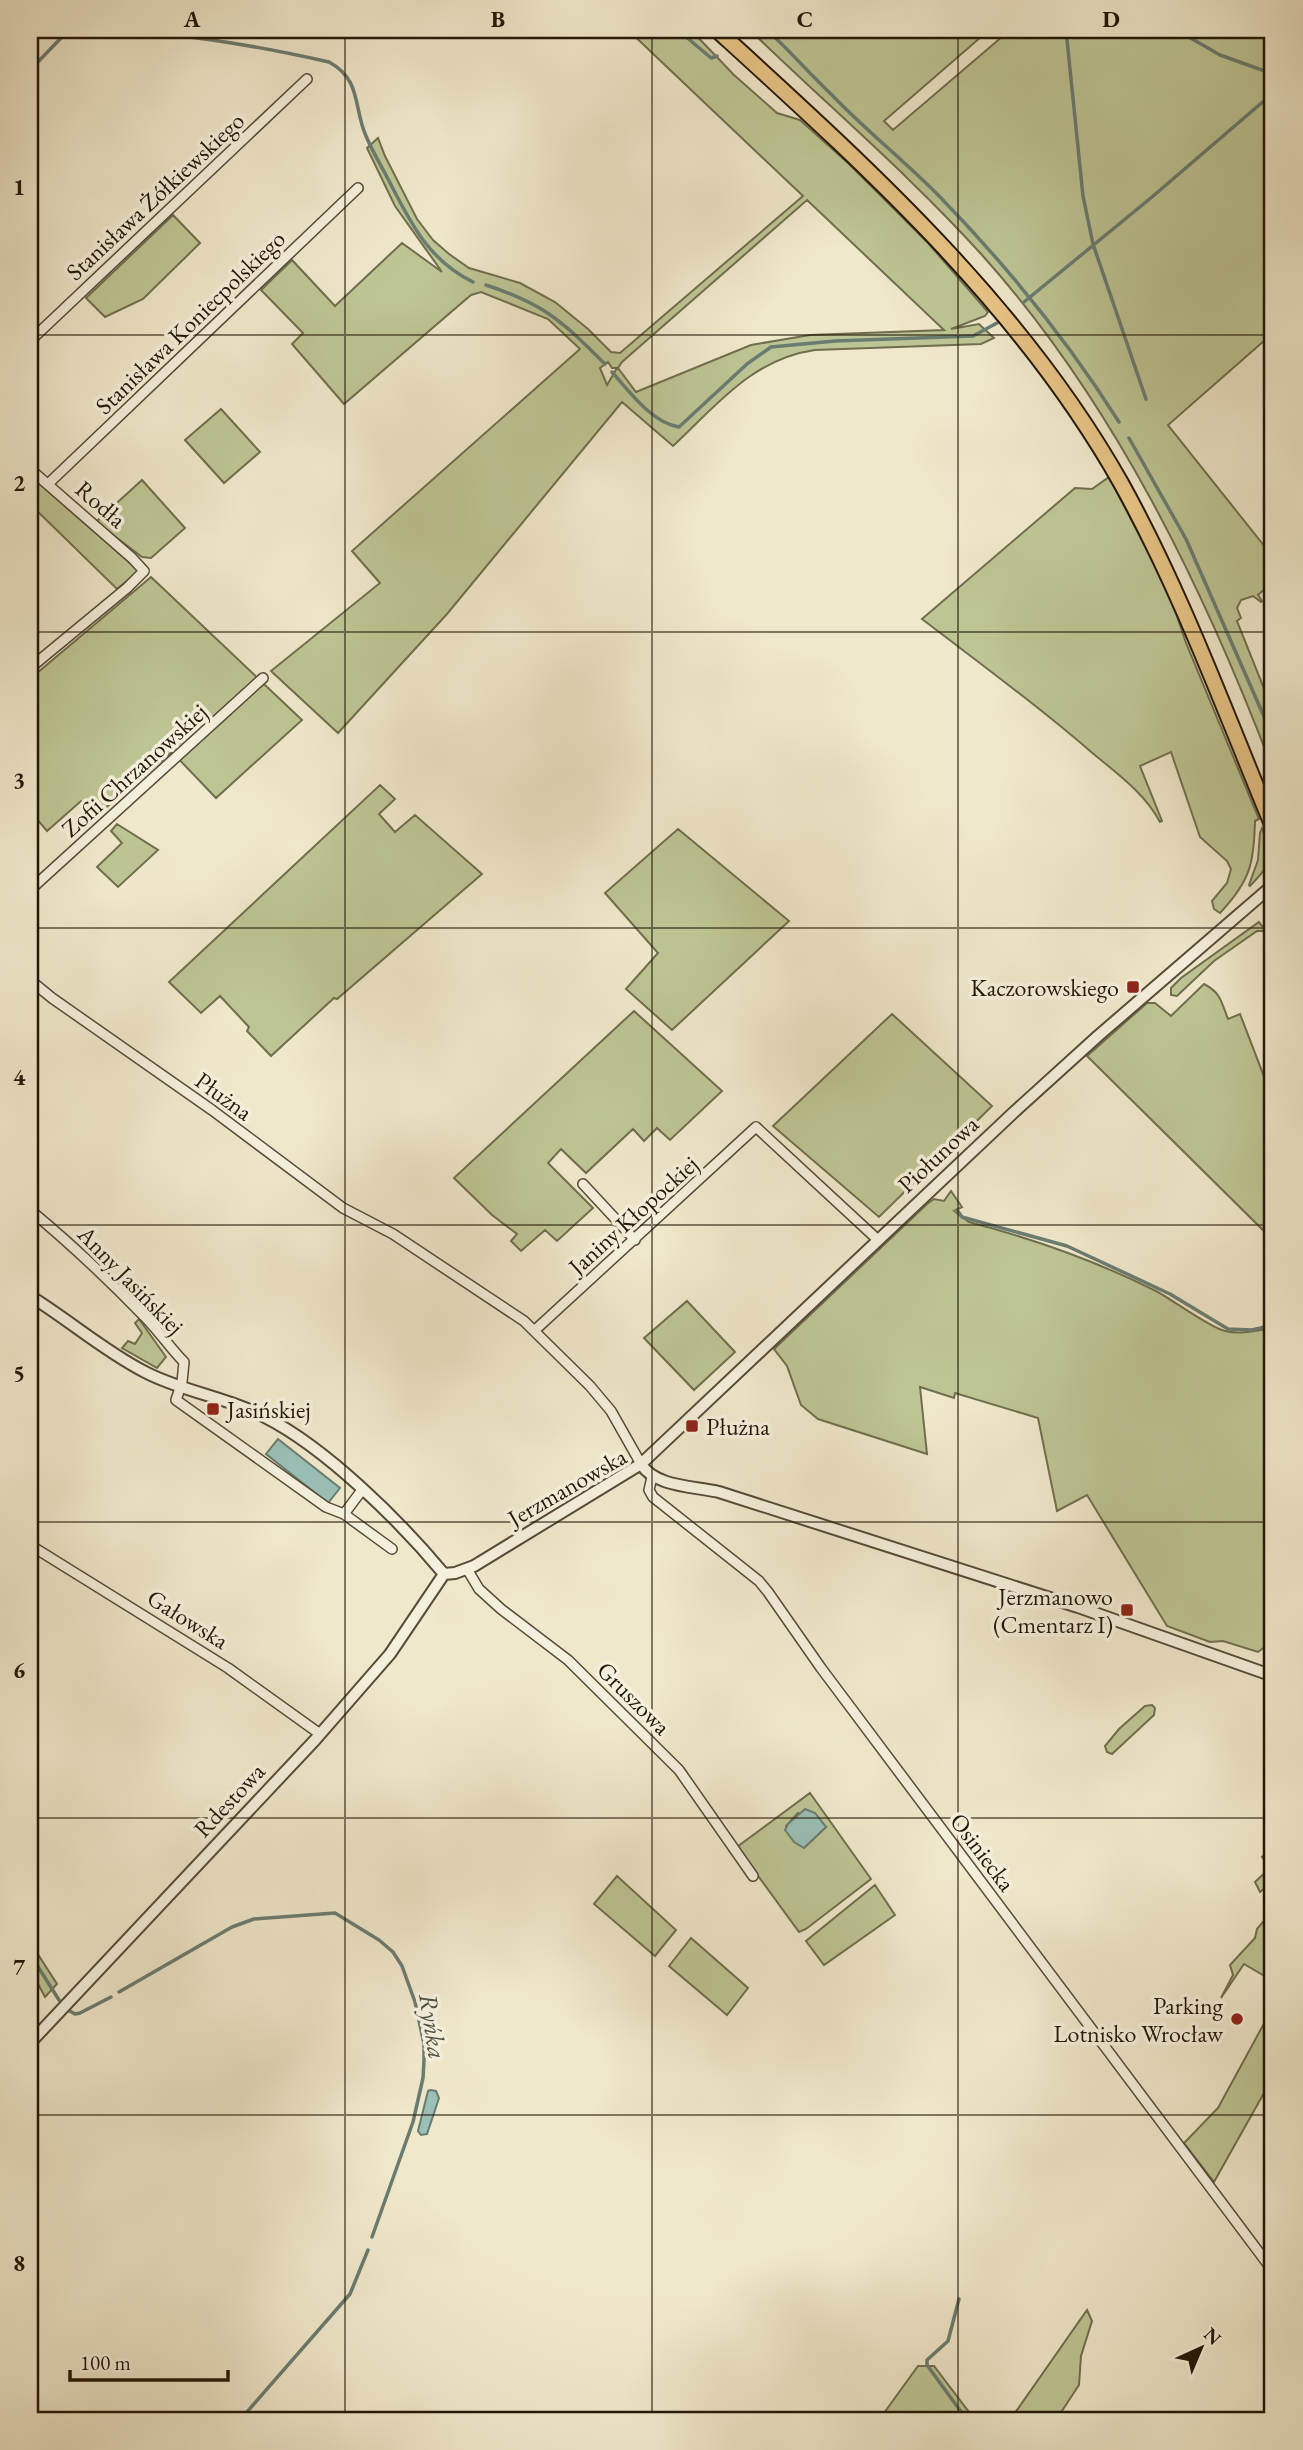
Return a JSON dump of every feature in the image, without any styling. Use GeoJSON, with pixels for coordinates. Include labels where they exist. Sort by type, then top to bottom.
{"type":"FeatureCollection","features":[{"type":"Feature","properties":{"kind":"main road"},"geometry":{"type":"LineString","coordinates":[[718,30],[936,236],[1027,343],[1073,407],[1120,482],[1165,567],[1273,827]]}},
{"type":"Feature","properties":{"kind":"street","name":"Stanisława Żółkiewskiego"},"geometry":{"type":"LineString","coordinates":[[30,341],[307,79]]}},
{"type":"Feature","properties":{"kind":"street","name":"Stanisława Koniecpolskiego"},"geometry":{"type":"LineString","coordinates":[[48,485],[358,188]]}},
{"type":"Feature","properties":{"kind":"street","name":"Rodła"},"geometry":{"type":"LineString","coordinates":[[30,469],[144,571],[30,668]]}},
{"type":"Feature","properties":{"kind":"street","name":"Zofii Chrzanowskiej"},"geometry":{"type":"LineString","coordinates":[[30,890],[263,678]]}},
{"type":"Feature","properties":{"kind":"street","name":"Piołunowa"},"geometry":{"type":"LineString","coordinates":[[641,1464],[1089,1044],[1273,885]]}},
{"type":"Feature","properties":{"kind":"street","name":"Płużna"},"geometry":{"type":"LineString","coordinates":[[30,979],[52,998],[212,1110],[343,1208],[393,1234],[511,1312],[534,1331],[611,1411],[641,1464]]}},
{"type":"Feature","properties":{"kind":"street","name":"Janiny Kłopockiej"},"geometry":{"type":"LineString","coordinates":[[534,1331],[756,1127],[878,1240]]}},
{"type":"Feature","properties":{"kind":"street"},"geometry":{"type":"LineString","coordinates":[[583,1184],[635,1240]]}},
{"type":"Feature","properties":{"kind":"street","name":"Anny Jasińskiej"},"geometry":{"type":"LineString","coordinates":[[30,1210],[97,1269],[148,1320],[184,1362],[180,1387]]}},
{"type":"Feature","properties":{"kind":"street"},"geometry":{"type":"LineString","coordinates":[[30,1296],[134,1366],[180,1387],[263,1416],[313,1450],[362,1490],[444,1574]]}},
{"type":"Feature","properties":{"kind":"street"},"geometry":{"type":"LineString","coordinates":[[180,1387],[176,1400],[326,1507],[344,1514],[392,1549]]}},
{"type":"Feature","properties":{"kind":"street","name":"Jerzmanowska"},"geometry":{"type":"LineString","coordinates":[[444,1574],[467,1569],[641,1464],[652,1477],[662,1481],[719,1492],[1078,1606],[1273,1676]]}},
{"type":"Feature","properties":{"kind":"street","name":"Osiniecka"},"geometry":{"type":"LineString","coordinates":[[652,1477],[649,1490],[653,1497],[759,1581],[768,1592],[821,1668],[1273,2271]]}},
{"type":"Feature","properties":{"kind":"street"},"geometry":{"type":"LineString","coordinates":[[344,1514],[362,1490]]}},
{"type":"Feature","properties":{"kind":"street","name":"Gałowska"},"geometry":{"type":"LineString","coordinates":[[30,1545],[150,1617],[228,1668],[320,1734]]}},
{"type":"Feature","properties":{"kind":"street","name":"Gruszowa"},"geometry":{"type":"LineString","coordinates":[[467,1569],[479,1589],[568,1660],[679,1770],[753,1876]]}},
{"type":"Feature","properties":{"kind":"street","name":"Rdestowa"},"geometry":{"type":"LineString","coordinates":[[30,2043],[320,1734],[390,1654],[444,1574]]}},
{"type":"Feature","properties":{"kind":"green space"},"geometry":{"type":"Polygon","coordinates":[[[628,30],[691,30],[734,75],[777,113],[800,120],[849,164],[928,243],[988,312],[985,316],[951,329],[979,324],[994,338],[981,344],[815,350],[793,355],[772,363],[737,386],[673,446],[622,402],[447,614],[338,733],[271,671],[380,583],[352,551],[580,349],[548,319],[481,292],[471,295],[344,404],[292,344],[303,333],[261,290],[292,260],[335,306],[402,243],[442,272],[395,206],[367,148],[378,138],[417,219],[433,240],[469,268],[520,283],[555,302],[611,352],[620,353],[803,196],[628,30]],[[807,200],[622,362],[618,368],[636,392],[751,345],[810,335],[944,330],[807,200]],[[608,362],[600,368],[607,385],[617,368],[612,368],[608,362]]]}},
{"type":"Feature","properties":{"kind":"green space"},"geometry":{"type":"Polygon","coordinates":[[[750,30],[989,30],[884,121],[893,130],[1010,30],[1273,30],[1273,333],[1168,425],[1273,557],[1273,582],[1258,595],[1261,602],[1253,596],[1241,600],[1237,608],[1241,618],[1237,621],[1273,711],[1273,770],[1217,633],[1185,566],[1151,499],[1073,371],[1029,312],[955,225],[750,30]]]}},
{"type":"Feature","properties":{"kind":"green space"},"geometry":{"type":"Polygon","coordinates":[[[173,215],[200,243],[143,299],[105,317],[86,298],[173,215]]]}},
{"type":"Feature","properties":{"kind":"green space"},"geometry":{"type":"Polygon","coordinates":[[[221,409],[260,452],[224,483],[185,440],[221,409]]]}},
{"type":"Feature","properties":{"kind":"green space"},"geometry":{"type":"Polygon","coordinates":[[[1109,477],[1169,592],[1186,643],[1259,819],[1255,821],[1251,861],[1244,881],[1220,913],[1214,909],[1212,901],[1227,883],[1231,869],[1227,861],[1200,837],[1171,752],[1140,766],[1162,821],[1160,822],[1146,801],[1119,775],[1028,700],[922,619],[1075,488],[1092,489],[1109,477]]]}},
{"type":"Feature","properties":{"kind":"green space"},"geometry":{"type":"Polygon","coordinates":[[[33,478],[139,571],[117,589],[30,504],[30,480],[33,478]]]}},
{"type":"Feature","properties":{"kind":"green space"},"geometry":{"type":"Polygon","coordinates":[[[142,480],[185,528],[151,558],[142,557],[96,522],[142,480]]]}},
{"type":"Feature","properties":{"kind":"green space"},"geometry":{"type":"Polygon","coordinates":[[[151,577],[302,720],[216,798],[172,752],[96,816],[81,801],[47,831],[30,811],[30,679],[151,577]]]}},
{"type":"Feature","properties":{"kind":"green space"},"geometry":{"type":"Polygon","coordinates":[[[380,785],[395,799],[379,814],[395,832],[415,815],[482,874],[337,999],[334,998],[271,1056],[220,996],[201,1013],[169,982],[380,785]]]}},
{"type":"Feature","properties":{"kind":"green space"},"geometry":{"type":"Polygon","coordinates":[[[117,824],[158,850],[118,887],[97,867],[122,843],[111,831],[117,824]]]}},
{"type":"Feature","properties":{"kind":"green space"},"geometry":{"type":"Polygon","coordinates":[[[1262,828],[1269,860],[1250,886],[1258,860],[1262,828]]]}},
{"type":"Feature","properties":{"kind":"green space"},"geometry":{"type":"Polygon","coordinates":[[[678,829],[789,921],[672,1030],[626,989],[658,953],[605,893],[678,829]]]}},
{"type":"Feature","properties":{"kind":"green space"},"geometry":{"type":"Polygon","coordinates":[[[1259,922],[1262,926],[1273,927],[1273,931],[1257,931],[1214,961],[1177,996],[1171,995],[1171,988],[1181,978],[1259,922]]]}},
{"type":"Feature","properties":{"kind":"green space"},"geometry":{"type":"Polygon","coordinates":[[[1204,984],[1217,994],[1228,1019],[1240,1014],[1273,1100],[1273,1240],[1087,1056],[1147,1003],[1155,1003],[1171,1016],[1204,984]]]}},
{"type":"Feature","properties":{"kind":"green space"},"geometry":{"type":"Polygon","coordinates":[[[634,1011],[722,1091],[670,1140],[657,1128],[644,1141],[633,1129],[586,1173],[561,1149],[548,1163],[593,1208],[557,1241],[545,1230],[521,1251],[511,1241],[517,1234],[492,1215],[454,1178],[634,1011]]]}},
{"type":"Feature","properties":{"kind":"green space"},"geometry":{"type":"Polygon","coordinates":[[[892,1014],[992,1106],[879,1217],[773,1126],[892,1014]]]}},
{"type":"Feature","properties":{"kind":"green space"},"geometry":{"type":"Polygon","coordinates":[[[951,1191],[962,1207],[954,1211],[969,1222],[1088,1260],[1156,1291],[1218,1329],[1237,1333],[1273,1328],[1273,1641],[1258,1652],[1223,1641],[1210,1642],[1167,1626],[1087,1495],[1057,1511],[1038,1418],[955,1393],[954,1398],[920,1387],[927,1454],[818,1419],[801,1405],[787,1366],[774,1349],[927,1204],[934,1199],[944,1201],[951,1191]]]}},
{"type":"Feature","properties":{"kind":"green space"},"geometry":{"type":"Polygon","coordinates":[[[687,1301],[735,1352],[694,1390],[644,1338],[687,1301]]]}},
{"type":"Feature","properties":{"kind":"green space"},"geometry":{"type":"Polygon","coordinates":[[[139,1319],[166,1357],[157,1368],[122,1348],[128,1341],[135,1344],[142,1333],[135,1323],[139,1319]]]}},
{"type":"Feature","properties":{"kind":"green space"},"geometry":{"type":"Polygon","coordinates":[[[1152,1705],[1155,1708],[1154,1715],[1112,1754],[1107,1752],[1105,1746],[1119,1729],[1145,1706],[1152,1705]]]}},
{"type":"Feature","properties":{"kind":"green space"},"geometry":{"type":"Polygon","coordinates":[[[810,1793],[871,1879],[799,1932],[737,1847],[810,1793]],[[798,1813],[786,1826],[806,1846],[826,1827],[798,1813]]]}},
{"type":"Feature","properties":{"kind":"green space"},"geometry":{"type":"Polygon","coordinates":[[[1273,1847],[1273,1882],[1260,1892],[1255,1882],[1270,1868],[1262,1857],[1273,1847]]]}},
{"type":"Feature","properties":{"kind":"green space"},"geometry":{"type":"Polygon","coordinates":[[[617,1876],[676,1930],[655,1956],[594,1904],[617,1876]]]}},
{"type":"Feature","properties":{"kind":"green space"},"geometry":{"type":"Polygon","coordinates":[[[875,1885],[895,1915],[824,1965],[806,1941],[875,1885]]]}},
{"type":"Feature","properties":{"kind":"green space"},"geometry":{"type":"Polygon","coordinates":[[[1273,1910],[1273,1981],[1244,1964],[1221,1998],[1233,1975],[1230,1965],[1255,1938],[1257,1929],[1273,1910]]]}},
{"type":"Feature","properties":{"kind":"green space"},"geometry":{"type":"Polygon","coordinates":[[[691,1938],[748,1988],[727,2015],[669,1966],[691,1938]]]}},
{"type":"Feature","properties":{"kind":"green space"},"geometry":{"type":"Polygon","coordinates":[[[30,1942],[57,1984],[45,1997],[30,1969],[30,1942]]]}},
{"type":"Feature","properties":{"kind":"green space"},"geometry":{"type":"Polygon","coordinates":[[[1273,2007],[1273,2077],[1214,2182],[1184,2143],[1218,2108],[1273,2007]]]}},
{"type":"Feature","properties":{"kind":"green space"},"geometry":{"type":"Polygon","coordinates":[[[1087,2310],[1092,2321],[1081,2356],[1079,2385],[1056,2420],[1010,2420],[1087,2310]]]}},
{"type":"Feature","properties":{"kind":"green space"},"geometry":{"type":"Polygon","coordinates":[[[918,2366],[934,2366],[975,2420],[879,2420],[918,2366]]]}},
{"type":"Feature","properties":{"kind":"water"},"geometry":{"type":"Polygon","coordinates":[[[278,1439],[340,1488],[328,1503],[266,1454],[278,1439]]]}},
{"type":"Feature","properties":{"kind":"water"},"geometry":{"type":"Polygon","coordinates":[[[805,1809],[815,1813],[826,1827],[804,1848],[794,1842],[785,1830],[805,1809]]]}},
{"type":"Feature","properties":{"kind":"water"},"geometry":{"type":"Polygon","coordinates":[[[430,2090],[436,2091],[439,2098],[427,2134],[421,2135],[418,2131],[430,2090]]]}},
{"type":"Feature","properties":{"kind":"waterway"},"geometry":{"type":"LineString","coordinates":[[100,30],[215,40],[329,62],[340,69],[352,86],[368,142],[413,225],[444,263],[473,282]]}},
{"type":"Feature","properties":{"kind":"waterway"},"geometry":{"type":"LineString","coordinates":[[678,30],[711,58],[717,56]]}},
{"type":"Feature","properties":{"kind":"waterway"},"geometry":{"type":"LineString","coordinates":[[767,30],[965,223],[1058,333],[1119,422]]}},
{"type":"Feature","properties":{"kind":"waterway"},"geometry":{"type":"LineString","coordinates":[[1066,30],[1083,196],[1093,244],[1146,399]]}},
{"type":"Feature","properties":{"kind":"waterway"},"geometry":{"type":"LineString","coordinates":[[1110,30],[1123,34],[1146,35],[1171,31],[1187,36],[1220,55],[1273,74]]}},
{"type":"Feature","properties":{"kind":"waterway"},"geometry":{"type":"LineString","coordinates":[[33,67],[62,37]]}},
{"type":"Feature","properties":{"kind":"waterway"},"geometry":{"type":"LineString","coordinates":[[1024,302],[1273,93]]}},
{"type":"Feature","properties":{"kind":"waterway"},"geometry":{"type":"LineString","coordinates":[[486,285],[538,307],[564,325],[605,364]]}},
{"type":"Feature","properties":{"kind":"waterway"},"geometry":{"type":"LineString","coordinates":[[612,372],[650,413],[679,427],[747,364],[771,347],[835,341],[973,336],[997,323]]}},
{"type":"Feature","properties":{"kind":"waterway"},"geometry":{"type":"LineString","coordinates":[[1129,438],[1186,539],[1273,737]]}},
{"type":"Feature","properties":{"kind":"waterway"},"geometry":{"type":"LineString","coordinates":[[957,1210],[962,1217],[1067,1246],[1170,1294],[1228,1329],[1252,1330],[1273,1325]]}},
{"type":"Feature","properties":{"kind":"waterway","name":"Ryńka"},"geometry":{"type":"LineString","coordinates":[[119,1992],[232,1927],[254,1919],[335,1913],[379,1940],[393,1952],[402,1966],[415,2002],[424,2044],[423,2078],[413,2122],[372,2237]]}},
{"type":"Feature","properties":{"kind":"waterway","name":"Ryńka"},"geometry":{"type":"LineString","coordinates":[[30,1954],[59,2000]]}},
{"type":"Feature","properties":{"kind":"waterway","name":"Ryńka"},"geometry":{"type":"LineString","coordinates":[[68,2010],[75,2014],[80,2013],[111,1997]]}},
{"type":"Feature","properties":{"kind":"waterway","name":"Ryńka"},"geometry":{"type":"LineString","coordinates":[[240,2420],[350,2294],[368,2250]]}},
{"type":"Feature","properties":{"kind":"waterway"},"geometry":{"type":"LineString","coordinates":[[959,2299],[948,2341],[927,2360],[927,2365],[967,2420]]}},
{"type":"Feature","properties":{"kind":"place","name":"Kaczorowskiego"},"geometry":{"type":"Point","coordinates":[1133,987]}},
{"type":"Feature","properties":{"kind":"place","name":"Jasińskiej"},"geometry":{"type":"Point","coordinates":[213,1409]}},
{"type":"Feature","properties":{"kind":"place","name":"Płużna"},"geometry":{"type":"Point","coordinates":[692,1426]}},
{"type":"Feature","properties":{"kind":"place","name":"Jerzmanowo (Cmentarz I)"},"geometry":{"type":"Point","coordinates":[1127,1610]}},
{"type":"Feature","properties":{"kind":"place","name":"Parking Lotnisko Wrocław"},"geometry":{"type":"Point","coordinates":[1237,2019]}}]}
